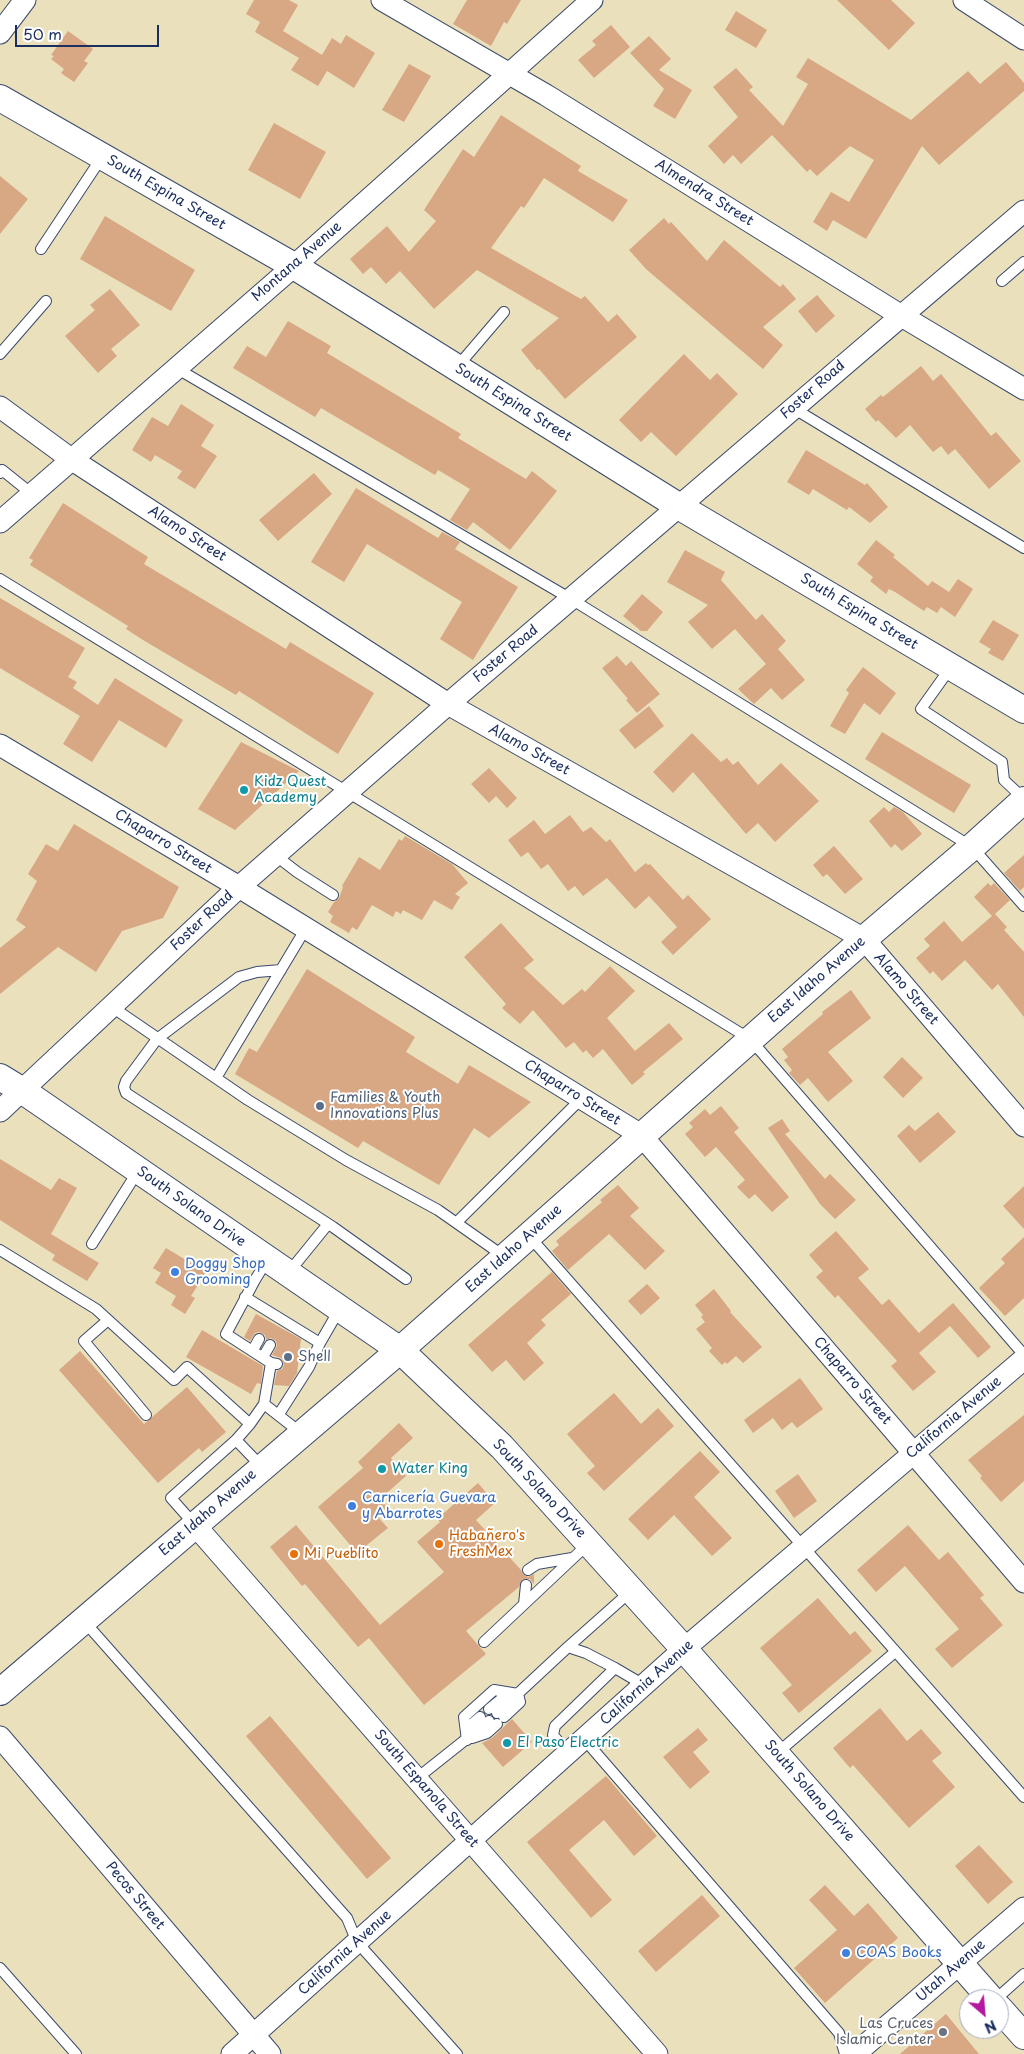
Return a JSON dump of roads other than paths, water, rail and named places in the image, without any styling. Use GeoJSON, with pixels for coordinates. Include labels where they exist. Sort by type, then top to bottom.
{"type":"FeatureCollection","features":[{"type":"Feature","properties":{"kind":"street"},"geometry":{"type":"LineString","coordinates":[[0,33],[25,0]]}},
{"type":"Feature","properties":{"kind":"street","name":"Almendra Street"},"geometry":{"type":"LineString","coordinates":[[382,0],[508,75],[546,95],[900,315],[1024,389]]}},
{"type":"Feature","properties":{"kind":"street","name":"Montana Avenue"},"geometry":{"type":"LineString","coordinates":[[0,522],[294,266],[592,0]]}},
{"type":"Feature","properties":{"kind":"street"},"geometry":{"type":"LineString","coordinates":[[964,0],[1024,39]]}},
{"type":"Feature","properties":{"kind":"street","name":"South Espina Street"},"geometry":{"type":"LineString","coordinates":[[0,98],[294,266],[680,507],[1024,710]]}},
{"type":"Feature","properties":{"kind":"street","name":"Foster Road"},"geometry":{"type":"LineString","coordinates":[[0,1111],[238,887],[900,315],[1024,211]]}},
{"type":"Feature","properties":{"kind":"street","name":"Alamo Street"},"geometry":{"type":"LineString","coordinates":[[0,407],[72,459],[448,704],[864,939],[1024,1126]]}},
{"type":"Feature","properties":{"kind":"street","name":"Chaparro Street"},"geometry":{"type":"LineString","coordinates":[[0,745],[306,928],[641,1135],[1024,1582]]}},
{"type":"Feature","properties":{"kind":"street","name":"East Idaho Avenue"},"geometry":{"type":"LineString","coordinates":[[0,1692],[194,1524],[400,1350],[641,1135],[972,847],[1024,799]]}},
{"type":"Feature","properties":{"kind":"street","name":"South Solano Drive"},"geometry":{"type":"LineString","coordinates":[[0,1077],[400,1350],[502,1448],[581,1550],[632,1591],[982,1989]]}},
{"type":"Feature","properties":{"kind":"street","name":"California Avenue"},"geometry":{"type":"LineString","coordinates":[[232,2054],[684,1649],[1024,1359]]}},
{"type":"Feature","properties":{"kind":"street","name":"South Espanola Street"},"geometry":{"type":"LineString","coordinates":[[194,1524],[657,2054]]}},
{"type":"Feature","properties":{"kind":"street","name":"Pecos Street"},"geometry":{"type":"LineString","coordinates":[[0,1737],[270,2054]]}},
{"type":"Feature","properties":{"kind":"street","name":"Utah Avenue"},"geometry":{"type":"LineString","coordinates":[[855,2054],[1024,1908]]}},
{"type":"Feature","properties":{"kind":"street"},"geometry":{"type":"LineString","coordinates":[[1009,2019],[1024,2036]]}},
{"type":"Feature","properties":{"kind":"lane"},"geometry":{"type":"LineString","coordinates":[[41,249],[102,156]]}},
{"type":"Feature","properties":{"kind":"lane"},"geometry":{"type":"LineString","coordinates":[[1002,281],[1024,262]]}},
{"type":"Feature","properties":{"kind":"lane"},"geometry":{"type":"LineString","coordinates":[[0,354],[46,302]]}},
{"type":"Feature","properties":{"kind":"lane"},"geometry":{"type":"LineString","coordinates":[[456,367],[504,312]]}},
{"type":"Feature","properties":{"kind":"lane"},"geometry":{"type":"LineString","coordinates":[[176,368],[571,599],[972,847],[1024,906]]}},
{"type":"Feature","properties":{"kind":"lane"},"geometry":{"type":"LineString","coordinates":[[793,408],[1024,548]]}},
{"type":"Feature","properties":{"kind":"lane"},"geometry":{"type":"LineString","coordinates":[[0,473],[2,470],[32,494]]}},
{"type":"Feature","properties":{"kind":"lane"},"geometry":{"type":"LineString","coordinates":[[0,579],[750,1039],[1024,1355]]}},
{"type":"Feature","properties":{"kind":"lane"},"geometry":{"type":"LineString","coordinates":[[951,667],[921,709],[1002,762],[1004,780],[1024,799]]}},
{"type":"Feature","properties":{"kind":"lane"},"geometry":{"type":"LineString","coordinates":[[275,855],[297,872],[333,895]]}},
{"type":"Feature","properties":{"kind":"lane"},"geometry":{"type":"LineString","coordinates":[[216,1078],[306,928]]}},
{"type":"Feature","properties":{"kind":"lane"},"geometry":{"type":"LineString","coordinates":[[281,970],[257,972],[239,977],[157,1039],[126,1081],[124,1087],[126,1093],[328,1224],[406,1279]]}},
{"type":"Feature","properties":{"kind":"lane"},"geometry":{"type":"LineString","coordinates":[[112,1007],[216,1078],[346,1160],[438,1210],[505,1257]]}},
{"type":"Feature","properties":{"kind":"lane"},"geometry":{"type":"LineString","coordinates":[[457,1222],[581,1099]]}},
{"type":"Feature","properties":{"kind":"lane"},"geometry":{"type":"LineString","coordinates":[[92,1244],[138,1170]]}},
{"type":"Feature","properties":{"kind":"lane"},"geometry":{"type":"LineString","coordinates":[[270,1361],[226,1334],[245,1296],[328,1224]]}},
{"type":"Feature","properties":{"kind":"lane"},"geometry":{"type":"LineString","coordinates":[[529,1236],[1024,1797]]}},
{"type":"Feature","properties":{"kind":"lane"},"geometry":{"type":"LineString","coordinates":[[0,1250],[96,1309],[174,1380],[187,1368],[250,1424]]}},
{"type":"Feature","properties":{"kind":"lane"},"geometry":{"type":"LineString","coordinates":[[245,1296],[270,1317],[320,1343]]}},
{"type":"Feature","properties":{"kind":"lane"},"geometry":{"type":"LineString","coordinates":[[279,1414],[309,1367],[320,1343],[340,1309]]}},
{"type":"Feature","properties":{"kind":"lane"},"geometry":{"type":"LineString","coordinates":[[108,1320],[84,1341],[146,1415]]}},
{"type":"Feature","properties":{"kind":"lane"},"geometry":{"type":"LineString","coordinates":[[253,1350],[258,1339]]}},
{"type":"Feature","properties":{"kind":"lane"},"geometry":{"type":"LineString","coordinates":[[194,1524],[171,1498],[236,1440],[264,1404],[270,1361],[270,1345]]}},
{"type":"Feature","properties":{"kind":"lane"},"geometry":{"type":"LineString","coordinates":[[298,1366],[309,1367]]}},
{"type":"Feature","properties":{"kind":"lane"},"geometry":{"type":"LineString","coordinates":[[264,1404],[279,1414],[301,1434]]}},
{"type":"Feature","properties":{"kind":"lane"},"geometry":{"type":"LineString","coordinates":[[236,1440],[262,1467]]}},
{"type":"Feature","properties":{"kind":"lane"},"geometry":{"type":"LineString","coordinates":[[528,1570],[537,1564],[581,1550]]}},
{"type":"Feature","properties":{"kind":"lane"},"geometry":{"type":"LineString","coordinates":[[484,1642],[581,1550]]}},
{"type":"Feature","properties":{"kind":"lane"},"geometry":{"type":"LineString","coordinates":[[524,1604],[526,1585]]}},
{"type":"Feature","properties":{"kind":"lane"},"geometry":{"type":"LineString","coordinates":[[467,1740],[474,1723],[493,1717],[632,1591]]}},
{"type":"Feature","properties":{"kind":"lane"},"geometry":{"type":"LineString","coordinates":[[84,1620],[346,1918],[357,1942],[456,2054]]}},
{"type":"Feature","properties":{"kind":"lane"},"geometry":{"type":"LineString","coordinates":[[568,1647],[586,1652],[644,1685]]}},
{"type":"Feature","properties":{"kind":"lane"},"geometry":{"type":"LineString","coordinates":[[776,1754],[895,1652]]}},
{"type":"Feature","properties":{"kind":"lane"},"geometry":{"type":"LineString","coordinates":[[568,1754],[553,1735],[555,1726],[615,1668]]}},
{"type":"Feature","properties":{"kind":"lane"},"geometry":{"type":"LineString","coordinates":[[467,1740],[464,1717],[494,1690],[518,1694]]}},
{"type":"Feature","properties":{"kind":"lane"},"geometry":{"type":"LineString","coordinates":[[416,1779],[467,1740],[487,1733],[493,1717]]}},
{"type":"Feature","properties":{"kind":"lane"},"geometry":{"type":"LineString","coordinates":[[584,1739],[839,2033],[845,2054]]}},
{"type":"Feature","properties":{"kind":"lane"},"geometry":{"type":"LineString","coordinates":[[0,1968],[76,2054]]}},
{"type":"Feature","properties":{"kind":"lane"},"geometry":{"type":"LineString","coordinates":[[1007,1989],[1024,1974]]}},
{"type":"Feature","properties":{"kind":"place","name":"Kidz Quest Academy"},"geometry":{"type":"Point","coordinates":[244,790]}},
{"type":"Feature","properties":{"kind":"place","name":"Families & Youth Innovations Plus"},"geometry":{"type":"Point","coordinates":[320,1106]}},
{"type":"Feature","properties":{"kind":"place","name":"Doggy Shop Grooming"},"geometry":{"type":"Point","coordinates":[175,1272]}},
{"type":"Feature","properties":{"kind":"place","name":"Shell"},"geometry":{"type":"Point","coordinates":[288,1357]}},
{"type":"Feature","properties":{"kind":"place","name":"Water King"},"geometry":{"type":"Point","coordinates":[382,1469]}},
{"type":"Feature","properties":{"kind":"place","name":"Carnicería Guevara y Abarrotes"},"geometry":{"type":"Point","coordinates":[352,1506]}},
{"type":"Feature","properties":{"kind":"place","name":"Habañero's FreshMex"},"geometry":{"type":"Point","coordinates":[439,1544]}},
{"type":"Feature","properties":{"kind":"place","name":"Mi Pueblito"},"geometry":{"type":"Point","coordinates":[294,1554]}},
{"type":"Feature","properties":{"kind":"place","name":"El Paso Electric"},"geometry":{"type":"Point","coordinates":[507,1743]}},
{"type":"Feature","properties":{"kind":"place","name":"COAS Books"},"geometry":{"type":"Point","coordinates":[846,1953]}},
{"type":"Feature","properties":{"kind":"place","name":"Las Cruces Islamic Center"},"geometry":{"type":"Point","coordinates":[943,2032]}}]}
